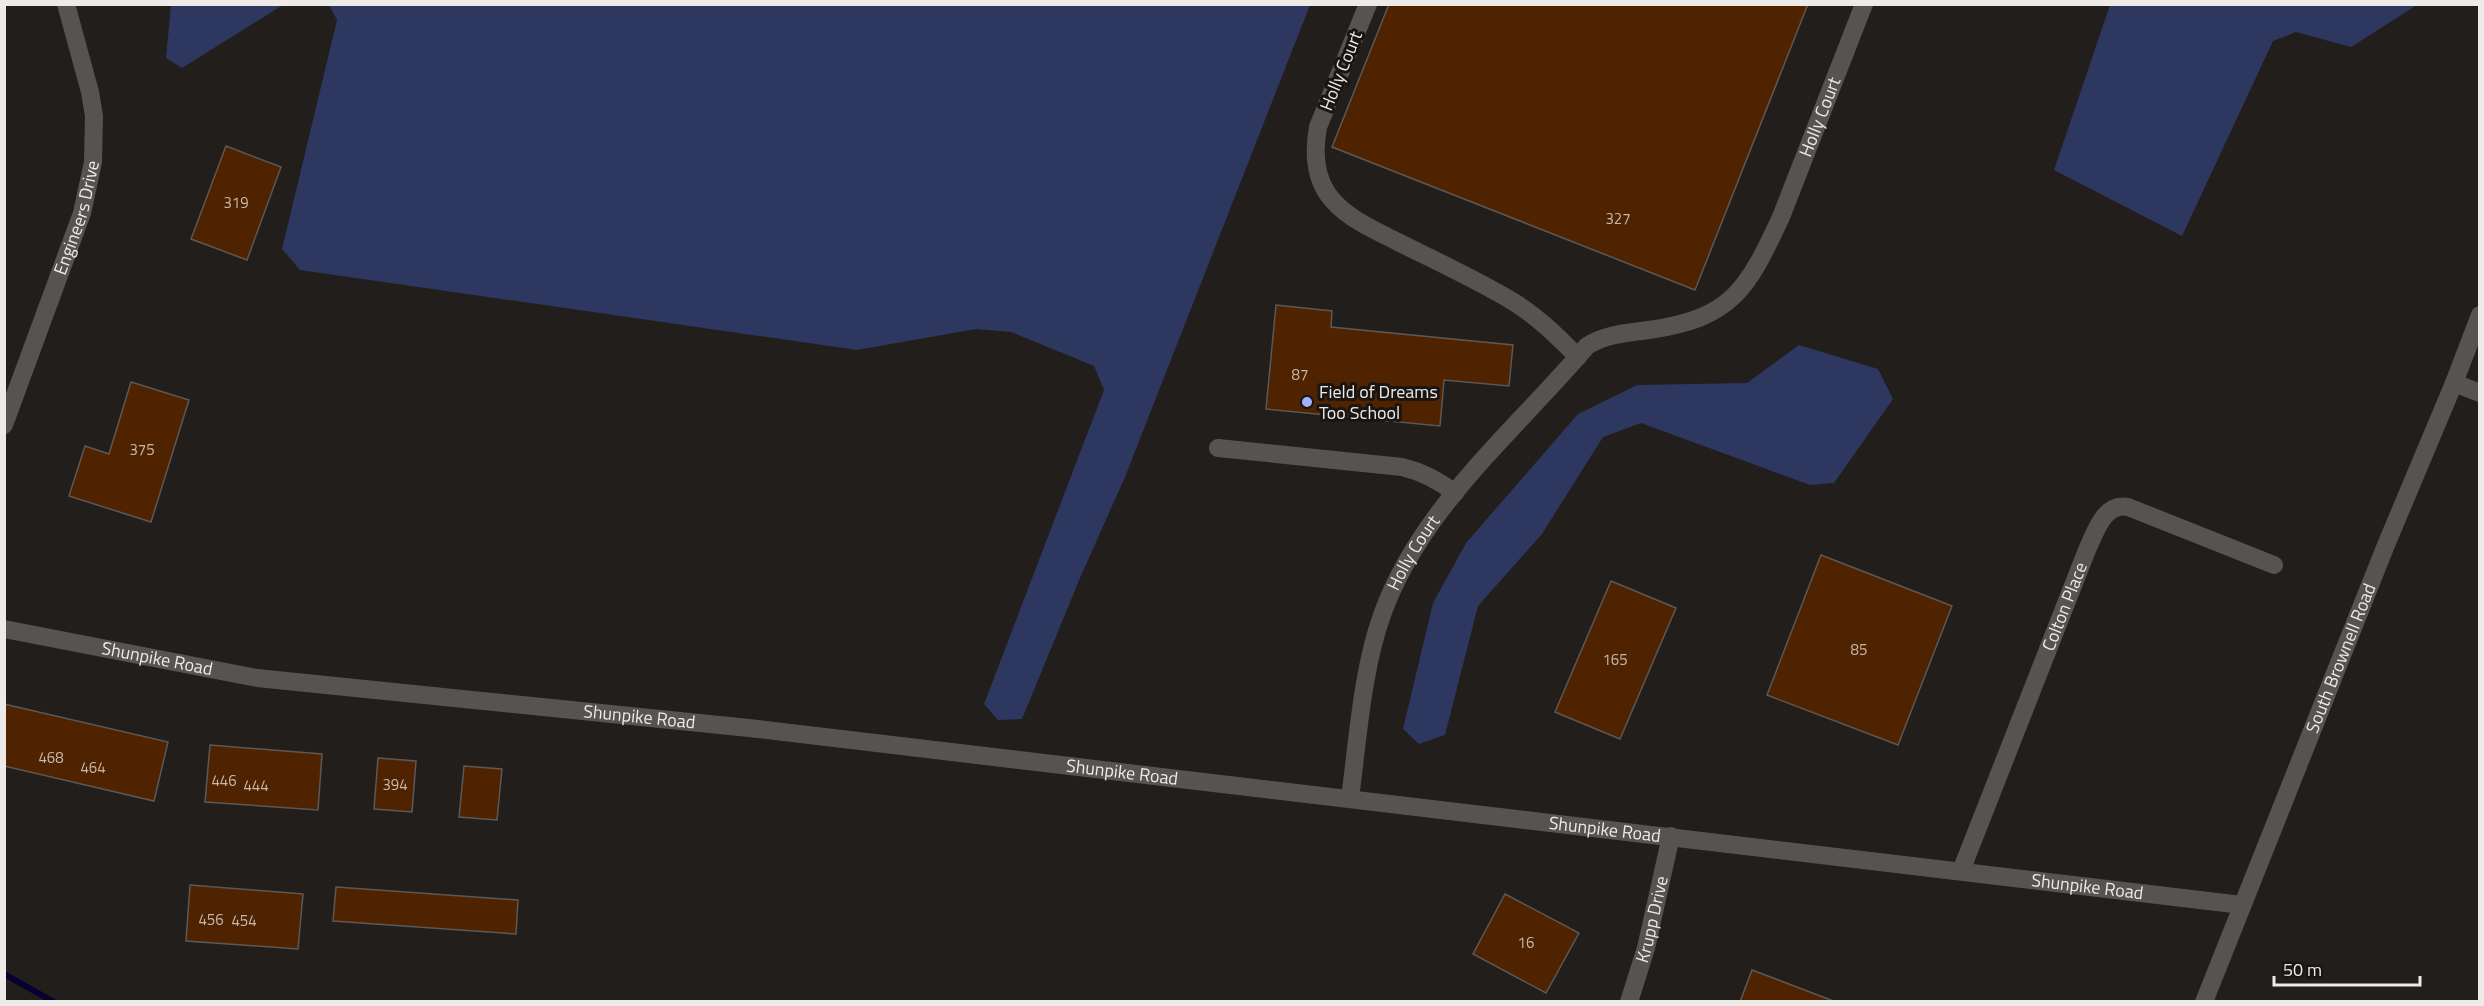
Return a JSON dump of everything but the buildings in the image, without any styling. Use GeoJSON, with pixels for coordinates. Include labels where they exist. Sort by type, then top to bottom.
{"type":"FeatureCollection","features":[{"type":"Feature","properties":{"kind":"street","name":"Engineers Drive"},"geometry":{"type":"LineString","coordinates":[[4,425],[82,213],[93,162],[94,116],[90,92],[66,4]]}},
{"type":"Feature","properties":{"kind":"street","name":"Holly Court"},"geometry":{"type":"LineString","coordinates":[[1368,4],[1318,127],[1315,144],[1316,163],[1319,178],[1327,194],[1356,219],[1511,300],[1548,327],[1578,357]]}},
{"type":"Feature","properties":{"kind":"street","name":"Holly Court"},"geometry":{"type":"LineString","coordinates":[[1350,798],[1365,692],[1381,616],[1396,578],[1413,548],[1455,493],[1587,346],[1600,337],[1689,323],[1722,308],[1734,297],[1766,250],[1781,217],[1864,4]]}},
{"type":"Feature","properties":{"kind":"street","name":"South Brownell Road"},"geometry":{"type":"LineString","coordinates":[[2204,1002],[2480,315]]}},
{"type":"Feature","properties":{"kind":"street"},"geometry":{"type":"LineString","coordinates":[[2454,383],[2480,393]]}},
{"type":"Feature","properties":{"kind":"street"},"geometry":{"type":"LineString","coordinates":[[1218,448],[1402,467],[1420,471],[1439,480],[1455,493]]}},
{"type":"Feature","properties":{"kind":"street","name":"Colton Place"},"geometry":{"type":"LineString","coordinates":[[1961,871],[2087,550],[2105,515],[2114,508],[2128,507],[2274,565]]}},
{"type":"Feature","properties":{"kind":"street","name":"Shunpike Road"},"geometry":{"type":"LineString","coordinates":[[4,629],[202,669],[311,684],[620,713],[2242,904]]}},
{"type":"Feature","properties":{"kind":"street","name":"Krupp Drive"},"geometry":{"type":"LineString","coordinates":[[1629,1002],[1646,948],[1671,836]]}},
{"type":"Feature","properties":{"kind":"shaded area"},"geometry":{"type":"Polygon","coordinates":[[[171,4],[283,5],[182,68],[166,58],[171,4]]]}},
{"type":"Feature","properties":{"kind":"shaded area"},"geometry":{"type":"Polygon","coordinates":[[[2110,4],[2417,5],[2351,47],[2296,32],[2273,41],[2182,236],[2054,170],[2110,4]]]}},
{"type":"Feature","properties":{"kind":"shaded area"},"geometry":{"type":"Polygon","coordinates":[[[329,5],[1310,5],[1125,477],[1080,578],[1022,719],[998,720],[984,704],[1104,390],[1094,366],[1011,332],[976,329],[857,350],[300,270],[282,249],[337,20],[329,5]]]}},
{"type":"Feature","properties":{"kind":"shaded area"},"geometry":{"type":"Polygon","coordinates":[[[1799,345],[1878,369],[1893,399],[1834,483],[1810,485],[1641,423],[1603,437],[1542,534],[1478,606],[1445,735],[1419,744],[1403,729],[1433,603],[1466,543],[1578,414],[1637,385],[1747,383],[1799,345]]]}},
{"type":"Feature","properties":{"kind":"waterway"},"geometry":{"type":"LineString","coordinates":[[4,974],[54,1002]]}},
{"type":"Feature","properties":{"kind":"place","name":"Field of Dreams Too School"},"geometry":{"type":"Point","coordinates":[1307,402]}}]}
